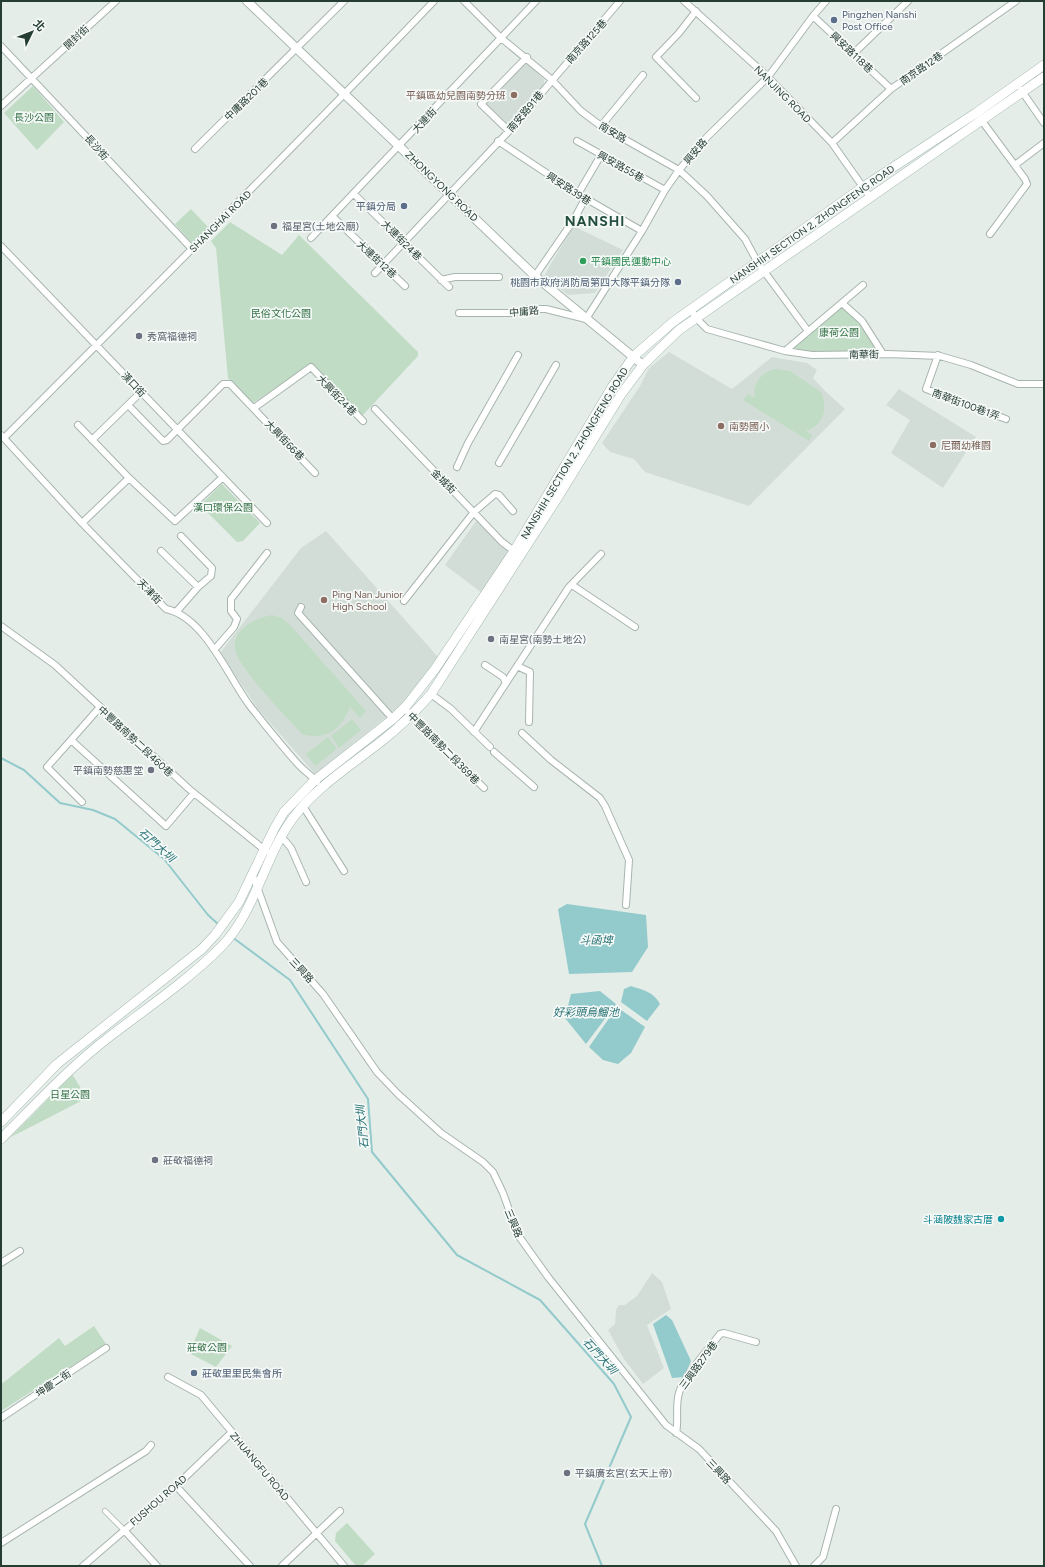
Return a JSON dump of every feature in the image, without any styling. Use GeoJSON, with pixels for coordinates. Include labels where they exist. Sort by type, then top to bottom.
{"type":"FeatureCollection","features":[{"type":"Feature","properties":{"kind":"main road","name":"NANSHIH SECTION 2, ZHONGFENG ROAD"},"geometry":{"type":"LineString","coordinates":[[1,1139],[65,1074],[108,1038],[191,975],[227,941],[257,886],[281,836],[292,818],[321,788],[411,716],[431,694],[558,497],[622,393],[643,365],[679,330],[863,187],[976,113],[1044,65]]}},
{"type":"Feature","properties":{"kind":"main road","name":"NANSHIH SECTION 2, ZHONGFENG ROAD"},"geometry":{"type":"LineString","coordinates":[[1,1122],[57,1064],[101,1028],[174,973],[216,935],[239,902],[252,873],[284,812],[315,780],[393,719],[404,708],[435,669],[514,551],[612,387],[634,356],[673,322],[870,197],[982,122],[1044,77]]}},
{"type":"Feature","properties":{"kind":"street","name":"開封街"},"geometry":{"type":"LineString","coordinates":[[1,106],[116,1]]}},
{"type":"Feature","properties":{"kind":"street","name":"ZHONGYONG ROAD"},"geometry":{"type":"LineString","coordinates":[[247,1],[535,276],[586,319],[634,356],[643,365]]}},
{"type":"Feature","properties":{"kind":"street","name":"中庸路201巷"},"geometry":{"type":"LineString","coordinates":[[195,149],[344,1]]}},
{"type":"Feature","properties":{"kind":"street","name":"SHANGHAI ROAD"},"geometry":{"type":"LineString","coordinates":[[2,436],[192,249],[345,94],[434,1]]}},
{"type":"Feature","properties":{"kind":"street","name":"南安路"},"geometry":{"type":"LineString","coordinates":[[464,1],[502,38],[551,79],[581,111],[601,126],[679,170],[707,196],[745,239],[761,266],[808,331]]}},
{"type":"Feature","properties":{"kind":"street","name":"大連街"},"geometry":{"type":"LineString","coordinates":[[310,238],[400,146],[536,1]]}},
{"type":"Feature","properties":{"kind":"street","name":"南京路125巷"},"geometry":{"type":"LineString","coordinates":[[551,79],[620,1]]}},
{"type":"Feature","properties":{"kind":"street","name":"NANJING ROAD"},"geometry":{"type":"LineString","coordinates":[[684,1],[768,77],[832,142],[870,197]]}},
{"type":"Feature","properties":{"kind":"street","name":"興安路"},"geometry":{"type":"LineString","coordinates":[[586,319],[642,231],[665,190],[679,170],[707,138],[768,77],[813,16],[826,1]]}},
{"type":"Feature","properties":{"kind":"street"},"geometry":{"type":"LineString","coordinates":[[854,54],[908,1]]}},
{"type":"Feature","properties":{"kind":"street","name":"南京路12巷"},"geometry":{"type":"LineString","coordinates":[[832,142],[891,89],[1016,1]]}},
{"type":"Feature","properties":{"kind":"street"},"geometry":{"type":"LineString","coordinates":[[696,11],[679,33],[656,57],[696,98]]}},
{"type":"Feature","properties":{"kind":"street","name":"興安路118巷"},"geometry":{"type":"LineString","coordinates":[[813,16],[891,89]]}},
{"type":"Feature","properties":{"kind":"street","name":"長沙街"},"geometry":{"type":"LineString","coordinates":[[1,46],[192,249]]}},
{"type":"Feature","properties":{"kind":"street"},"geometry":{"type":"LineString","coordinates":[[508,130],[481,104],[526,57]]}},
{"type":"Feature","properties":{"kind":"street"},"geometry":{"type":"LineString","coordinates":[[601,126],[643,75]]}},
{"type":"Feature","properties":{"kind":"street","name":"南安路91巷"},"geometry":{"type":"LineString","coordinates":[[375,273],[508,130],[551,79]]}},
{"type":"Feature","properties":{"kind":"street"},"geometry":{"type":"LineString","coordinates":[[1016,84],[1044,123]]}},
{"type":"Feature","properties":{"kind":"street"},"geometry":{"type":"LineString","coordinates":[[982,122],[1015,165],[1027,184],[990,234]]}},
{"type":"Feature","properties":{"kind":"street","name":"興安路39巷"},"geometry":{"type":"LineString","coordinates":[[498,141],[585,199],[642,231]]}},
{"type":"Feature","properties":{"kind":"street","name":"興安路55巷"},"geometry":{"type":"LineString","coordinates":[[577,141],[665,190]]}},
{"type":"Feature","properties":{"kind":"street"},"geometry":{"type":"LineString","coordinates":[[1015,165],[1044,143]]}},
{"type":"Feature","properties":{"kind":"street"},"geometry":{"type":"LineString","coordinates":[[578,194],[601,155]]}},
{"type":"Feature","properties":{"kind":"street","name":"大連街24巷"},"geometry":{"type":"LineString","coordinates":[[354,194],[449,287]]}},
{"type":"Feature","properties":{"kind":"street"},"geometry":{"type":"LineString","coordinates":[[535,276],[573,221],[585,199]]}},
{"type":"Feature","properties":{"kind":"street","name":"大連街12巷"},"geometry":{"type":"LineString","coordinates":[[332,216],[405,286]]}},
{"type":"Feature","properties":{"kind":"street","name":"漢口街"},"geometry":{"type":"LineString","coordinates":[[1,246],[267,523]]}},
{"type":"Feature","properties":{"kind":"street"},"geometry":{"type":"LineString","coordinates":[[441,280],[455,277],[499,277]]}},
{"type":"Feature","properties":{"kind":"street"},"geometry":{"type":"LineString","coordinates":[[785,351],[863,286]]}},
{"type":"Feature","properties":{"kind":"street"},"geometry":{"type":"LineString","coordinates":[[842,303],[862,321],[883,354]]}},
{"type":"Feature","properties":{"kind":"street","name":"中庸路"},"geometry":{"type":"LineString","coordinates":[[460,313],[513,313],[528,309],[546,309],[586,319]]}},
{"type":"Feature","properties":{"kind":"street","name":"南華街"},"geometry":{"type":"LineString","coordinates":[[691,310],[696,318],[707,329],[785,351],[812,355],[938,355],[971,365],[1018,384],[1044,384]]}},
{"type":"Feature","properties":{"kind":"street"},"geometry":{"type":"LineString","coordinates":[[457,467],[468,442],[518,355]]}},
{"type":"Feature","properties":{"kind":"street","name":"南華街100巷1弄"},"geometry":{"type":"LineString","coordinates":[[938,355],[926,389],[1006,419]]}},
{"type":"Feature","properties":{"kind":"street"},"geometry":{"type":"LineString","coordinates":[[500,463],[556,365]]}},
{"type":"Feature","properties":{"kind":"street","name":"大興街24巷"},"geometry":{"type":"LineString","coordinates":[[254,408],[311,367],[362,420]]}},
{"type":"Feature","properties":{"kind":"street","name":"大興街66巷"},"geometry":{"type":"LineString","coordinates":[[128,406],[163,441],[167,440],[178,430],[223,384],[230,384],[315,472]]}},
{"type":"Feature","properties":{"kind":"street"},"geometry":{"type":"LineString","coordinates":[[92,440],[142,392]]}},
{"type":"Feature","properties":{"kind":"street","name":"金城街"},"geometry":{"type":"LineString","coordinates":[[375,409],[502,542],[514,551]]}},
{"type":"Feature","properties":{"kind":"street"},"geometry":{"type":"LineString","coordinates":[[78,425],[129,478],[174,521],[223,477]]}},
{"type":"Feature","properties":{"kind":"street","name":"天津街"},"geometry":{"type":"LineString","coordinates":[[2,436],[82,523],[166,608],[177,611],[187,618],[215,649],[250,705],[298,764],[315,780],[321,788]]}},
{"type":"Feature","properties":{"kind":"street"},"geometry":{"type":"LineString","coordinates":[[82,523],[129,478]]}},
{"type":"Feature","properties":{"kind":"street"},"geometry":{"type":"LineString","coordinates":[[404,602],[474,512],[495,494],[513,511]]}},
{"type":"Feature","properties":{"kind":"street"},"geometry":{"type":"LineString","coordinates":[[177,611],[198,587],[212,576],[212,568],[181,536]]}},
{"type":"Feature","properties":{"kind":"street"},"geometry":{"type":"LineString","coordinates":[[161,551],[198,587]]}},
{"type":"Feature","properties":{"kind":"street"},"geometry":{"type":"LineString","coordinates":[[215,649],[234,627],[237,619],[231,611],[231,599],[267,553]]}},
{"type":"Feature","properties":{"kind":"street"},"geometry":{"type":"LineString","coordinates":[[474,732],[569,588],[602,554]]}},
{"type":"Feature","properties":{"kind":"street"},"geometry":{"type":"LineString","coordinates":[[572,585],[636,627]]}},
{"type":"Feature","properties":{"kind":"street"},"geometry":{"type":"LineString","coordinates":[[301,607],[298,613],[393,719]]}},
{"type":"Feature","properties":{"kind":"street","name":"中豐路南勢二段460巷"},"geometry":{"type":"LineString","coordinates":[[1,626],[55,665],[194,793],[272,855]]}},
{"type":"Feature","properties":{"kind":"street"},"geometry":{"type":"LineString","coordinates":[[485,665],[503,677],[506,683]]}},
{"type":"Feature","properties":{"kind":"street"},"geometry":{"type":"LineString","coordinates":[[517,666],[530,672],[529,722]]}},
{"type":"Feature","properties":{"kind":"street"},"geometry":{"type":"LineString","coordinates":[[431,694],[451,709],[492,750],[534,787]]}},
{"type":"Feature","properties":{"kind":"street"},"geometry":{"type":"LineString","coordinates":[[82,802],[47,767],[100,707]]}},
{"type":"Feature","properties":{"kind":"street","name":"中豐路南勢二段369巷"},"geometry":{"type":"LineString","coordinates":[[404,708],[484,788]]}},
{"type":"Feature","properties":{"kind":"street"},"geometry":{"type":"LineString","coordinates":[[522,733],[551,760],[600,798],[605,806],[629,860],[626,905]]}},
{"type":"Feature","properties":{"kind":"street"},"geometry":{"type":"LineString","coordinates":[[71,740],[166,826],[194,793]]}},
{"type":"Feature","properties":{"kind":"street"},"geometry":{"type":"LineString","coordinates":[[303,806],[344,871]]}},
{"type":"Feature","properties":{"kind":"street"},"geometry":{"type":"LineString","coordinates":[[281,836],[291,848],[306,882]]}},
{"type":"Feature","properties":{"kind":"street","name":"三興路"},"geometry":{"type":"LineString","coordinates":[[252,873],[277,942],[323,994],[378,1072],[398,1094],[441,1133],[483,1162],[493,1172],[503,1193],[518,1235],[532,1256],[657,1414],[676,1433],[699,1449],[770,1525],[780,1537],[796,1566]]}},
{"type":"Feature","properties":{"kind":"street"},"geometry":{"type":"LineString","coordinates":[[1,1263],[20,1251]]}},
{"type":"Feature","properties":{"kind":"street","name":"三興路279巷"},"geometry":{"type":"LineString","coordinates":[[676,1433],[678,1422],[677,1405],[679,1392],[683,1383],[720,1334],[724,1333],[756,1342]]}},
{"type":"Feature","properties":{"kind":"street","name":"坤慶二街"},"geometry":{"type":"LineString","coordinates":[[1,1418],[106,1348]]}},
{"type":"Feature","properties":{"kind":"street","name":"ZHUANGFU ROAD"},"geometry":{"type":"LineString","coordinates":[[168,1377],[201,1395],[344,1566]]}},
{"type":"Feature","properties":{"kind":"street","name":"FUSHOU ROAD"},"geometry":{"type":"LineString","coordinates":[[84,1566],[176,1486],[232,1432]]}},
{"type":"Feature","properties":{"kind":"street"},"geometry":{"type":"LineString","coordinates":[[1,1543],[146,1451],[151,1445]]}},
{"type":"Feature","properties":{"kind":"street"},"geometry":{"type":"LineString","coordinates":[[176,1486],[250,1566]]}},
{"type":"Feature","properties":{"kind":"street"},"geometry":{"type":"LineString","coordinates":[[814,1566],[823,1557],[836,1509]]}},
{"type":"Feature","properties":{"kind":"street"},"geometry":{"type":"LineString","coordinates":[[105,1511],[157,1566]]}},
{"type":"Feature","properties":{"kind":"street"},"geometry":{"type":"LineString","coordinates":[[282,1566],[340,1511]]}},
{"type":"Feature","properties":{"kind":"shaded area","name":"平鎮區幼兒園南勢分班"},"geometry":{"type":"Polygon","coordinates":[[[525,62],[544,79],[544,84],[508,126],[484,105],[525,62]]]}},
{"type":"Feature","properties":{"kind":"shaded area","name":"平鎮國民運動中心"},"geometry":{"type":"Polygon","coordinates":[[[573,226],[623,250],[595,293],[568,295],[544,276],[573,226]]]}},
{"type":"Feature","properties":{"kind":"shaded area","name":"南勢國小"},"geometry":{"type":"Polygon","coordinates":[[[669,352],[732,389],[772,357],[807,363],[817,370],[813,378],[845,409],[749,506],[645,472],[634,459],[610,452],[602,443],[640,386],[649,368],[669,352]]]}},
{"type":"Feature","properties":{"kind":"shaded area","name":"尼爾幼稚園"},"geometry":{"type":"Polygon","coordinates":[[[899,389],[976,437],[943,488],[891,453],[910,420],[886,405],[899,389]]]}},
{"type":"Feature","properties":{"kind":"shaded area"},"geometry":{"type":"Polygon","coordinates":[[[476,521],[510,551],[482,593],[445,565],[476,521]]]}},
{"type":"Feature","properties":{"kind":"shaded area","name":"Ping Nan Junior High School"},"geometry":{"type":"Polygon","coordinates":[[[326,531],[438,657],[405,702],[315,774],[258,709],[220,653],[301,548],[326,531]]]}},
{"type":"Feature","properties":{"kind":"shaded area"},"geometry":{"type":"Polygon","coordinates":[[[652,1273],[662,1282],[671,1309],[647,1325],[664,1368],[643,1384],[624,1359],[608,1330],[615,1324],[616,1310],[619,1305],[625,1305],[637,1296],[652,1273]]]}},
{"type":"Feature","properties":{"kind":"green space","name":"長沙公園"},"geometry":{"type":"Polygon","coordinates":[[[33,86],[64,122],[37,150],[4,113],[33,86]]]}},
{"type":"Feature","properties":{"kind":"green space"},"geometry":{"type":"Polygon","coordinates":[[[191,209],[208,227],[192,243],[175,224],[191,209]]]}},
{"type":"Feature","properties":{"kind":"green space","name":"民俗文化公園"},"geometry":{"type":"Polygon","coordinates":[[[230,222],[282,255],[299,235],[418,352],[418,356],[362,416],[311,364],[253,403],[228,378],[216,248],[211,241],[230,222]]]}},
{"type":"Feature","properties":{"kind":"green space","name":"康荷公園"},"geometry":{"type":"Polygon","coordinates":[[[842,303],[883,354],[785,351],[842,303]]]}},
{"type":"Feature","properties":{"kind":"green space"},"geometry":{"type":"Polygon","coordinates":[[[775,369],[790,371],[821,392],[824,404],[823,416],[817,425],[806,431],[812,435],[809,441],[743,400],[748,394],[755,398],[754,393],[756,383],[766,373],[775,369]]]}},
{"type":"Feature","properties":{"kind":"green space","name":"漢口環保公園"},"geometry":{"type":"Polygon","coordinates":[[[222,484],[260,523],[243,541],[237,542],[200,505],[222,484]]]}},
{"type":"Feature","properties":{"kind":"green space"},"geometry":{"type":"Polygon","coordinates":[[[272,615],[282,618],[290,625],[366,711],[360,718],[350,707],[342,722],[332,732],[318,736],[302,734],[265,694],[240,661],[235,645],[236,638],[240,632],[251,622],[272,615]]]}},
{"type":"Feature","properties":{"kind":"green space"},"geometry":{"type":"Polygon","coordinates":[[[352,719],[361,730],[339,748],[331,736],[352,719]]]}},
{"type":"Feature","properties":{"kind":"green space"},"geometry":{"type":"Polygon","coordinates":[[[328,737],[337,749],[315,766],[306,754],[328,737]]]}},
{"type":"Feature","properties":{"kind":"green space","name":"日星公園"},"geometry":{"type":"Polygon","coordinates":[[[72,1074],[87,1098],[11,1137],[72,1074]]]}},
{"type":"Feature","properties":{"kind":"green space"},"geometry":{"type":"Polygon","coordinates":[[[94,1326],[106,1344],[1,1411],[1,1382],[3,1383],[59,1338],[65,1346],[94,1326]]]}},
{"type":"Feature","properties":{"kind":"green space","name":"莊敬公園"},"geometry":{"type":"Polygon","coordinates":[[[200,1328],[232,1346],[216,1367],[189,1353],[200,1328]]]}},
{"type":"Feature","properties":{"kind":"green space"},"geometry":{"type":"Polygon","coordinates":[[[347,1523],[375,1554],[362,1566],[356,1566],[335,1541],[336,1533],[347,1523]]]}},
{"type":"Feature","properties":{"kind":"water","name":"斗函埤"},"geometry":{"type":"Polygon","coordinates":[[[567,904],[646,915],[648,947],[632,972],[569,974],[558,909],[567,904]]]}},
{"type":"Feature","properties":{"kind":"water"},"geometry":{"type":"Polygon","coordinates":[[[631,986],[651,994],[660,1004],[647,1021],[621,1002],[624,989],[631,986]]]}},
{"type":"Feature","properties":{"kind":"water","name":"好彩頭烏鰡池"},"geometry":{"type":"Polygon","coordinates":[[[600,991],[616,1004],[586,1044],[565,1018],[571,994],[600,991]]]}},
{"type":"Feature","properties":{"kind":"water"},"geometry":{"type":"Polygon","coordinates":[[[617,1007],[645,1027],[631,1053],[618,1064],[603,1060],[589,1047],[617,1007]]]}},
{"type":"Feature","properties":{"kind":"water"},"geometry":{"type":"Polygon","coordinates":[[[666,1315],[672,1320],[691,1361],[684,1377],[672,1378],[653,1324],[666,1315]]]}},
{"type":"Feature","properties":{"kind":"waterway","name":"石門大圳"},"geometry":{"type":"LineString","coordinates":[[1,758],[24,770],[60,803],[93,810],[115,819],[164,859],[208,915],[218,924]]}},
{"type":"Feature","properties":{"kind":"waterway","name":"石門大圳"},"geometry":{"type":"LineString","coordinates":[[232,937],[290,980],[368,1099],[372,1152],[457,1255],[540,1300],[614,1384],[631,1417],[585,1524],[602,1566]]}},
{"type":"Feature","properties":{"kind":"place","name":"Pingzhen Nanshi Post Office"},"geometry":{"type":"Point","coordinates":[834,20]}},
{"type":"Feature","properties":{"kind":"place","name":"平鎮區幼兒園南勢分班"},"geometry":{"type":"Point","coordinates":[514,95]}},
{"type":"Feature","properties":{"kind":"place","name":"平鎮分局"},"geometry":{"type":"Point","coordinates":[404,206]}},
{"type":"Feature","properties":{"kind":"place","name":"福星宮(土地公廟)"},"geometry":{"type":"Point","coordinates":[274,226]}},
{"type":"Feature","properties":{"kind":"place","name":"平鎮國民運動中心"},"geometry":{"type":"Point","coordinates":[583,261]}},
{"type":"Feature","properties":{"kind":"place","name":"桃園市政府消防局第四大隊平鎮分隊"},"geometry":{"type":"Point","coordinates":[678,282]}},
{"type":"Feature","properties":{"kind":"place","name":"秀窩福德祠"},"geometry":{"type":"Point","coordinates":[139,336]}},
{"type":"Feature","properties":{"kind":"place","name":"南勢國小"},"geometry":{"type":"Point","coordinates":[721,426]}},
{"type":"Feature","properties":{"kind":"place","name":"尼爾幼稚園"},"geometry":{"type":"Point","coordinates":[933,445]}},
{"type":"Feature","properties":{"kind":"place","name":"Ping Nan Junior High School"},"geometry":{"type":"Point","coordinates":[324,600]}},
{"type":"Feature","properties":{"kind":"place","name":"南星宮(南勢土地公)"},"geometry":{"type":"Point","coordinates":[491,639]}},
{"type":"Feature","properties":{"kind":"place","name":"平鎮南勢慈惠堂"},"geometry":{"type":"Point","coordinates":[151,770]}},
{"type":"Feature","properties":{"kind":"place","name":"莊敬福德祠"},"geometry":{"type":"Point","coordinates":[155,1160]}},
{"type":"Feature","properties":{"kind":"place","name":"斗涵陂魏家古厝"},"geometry":{"type":"Point","coordinates":[1001,1219]}},
{"type":"Feature","properties":{"kind":"place","name":"莊敬里里民集會所"},"geometry":{"type":"Point","coordinates":[194,1373]}},
{"type":"Feature","properties":{"kind":"place","name":"平鎮廣玄宮(玄天上帝)"},"geometry":{"type":"Point","coordinates":[567,1473]}},
{"type":"Feature","properties":{"kind":"district","name":"NANSHI"},"geometry":{"type":"Point","coordinates":[595,221]}}]}
